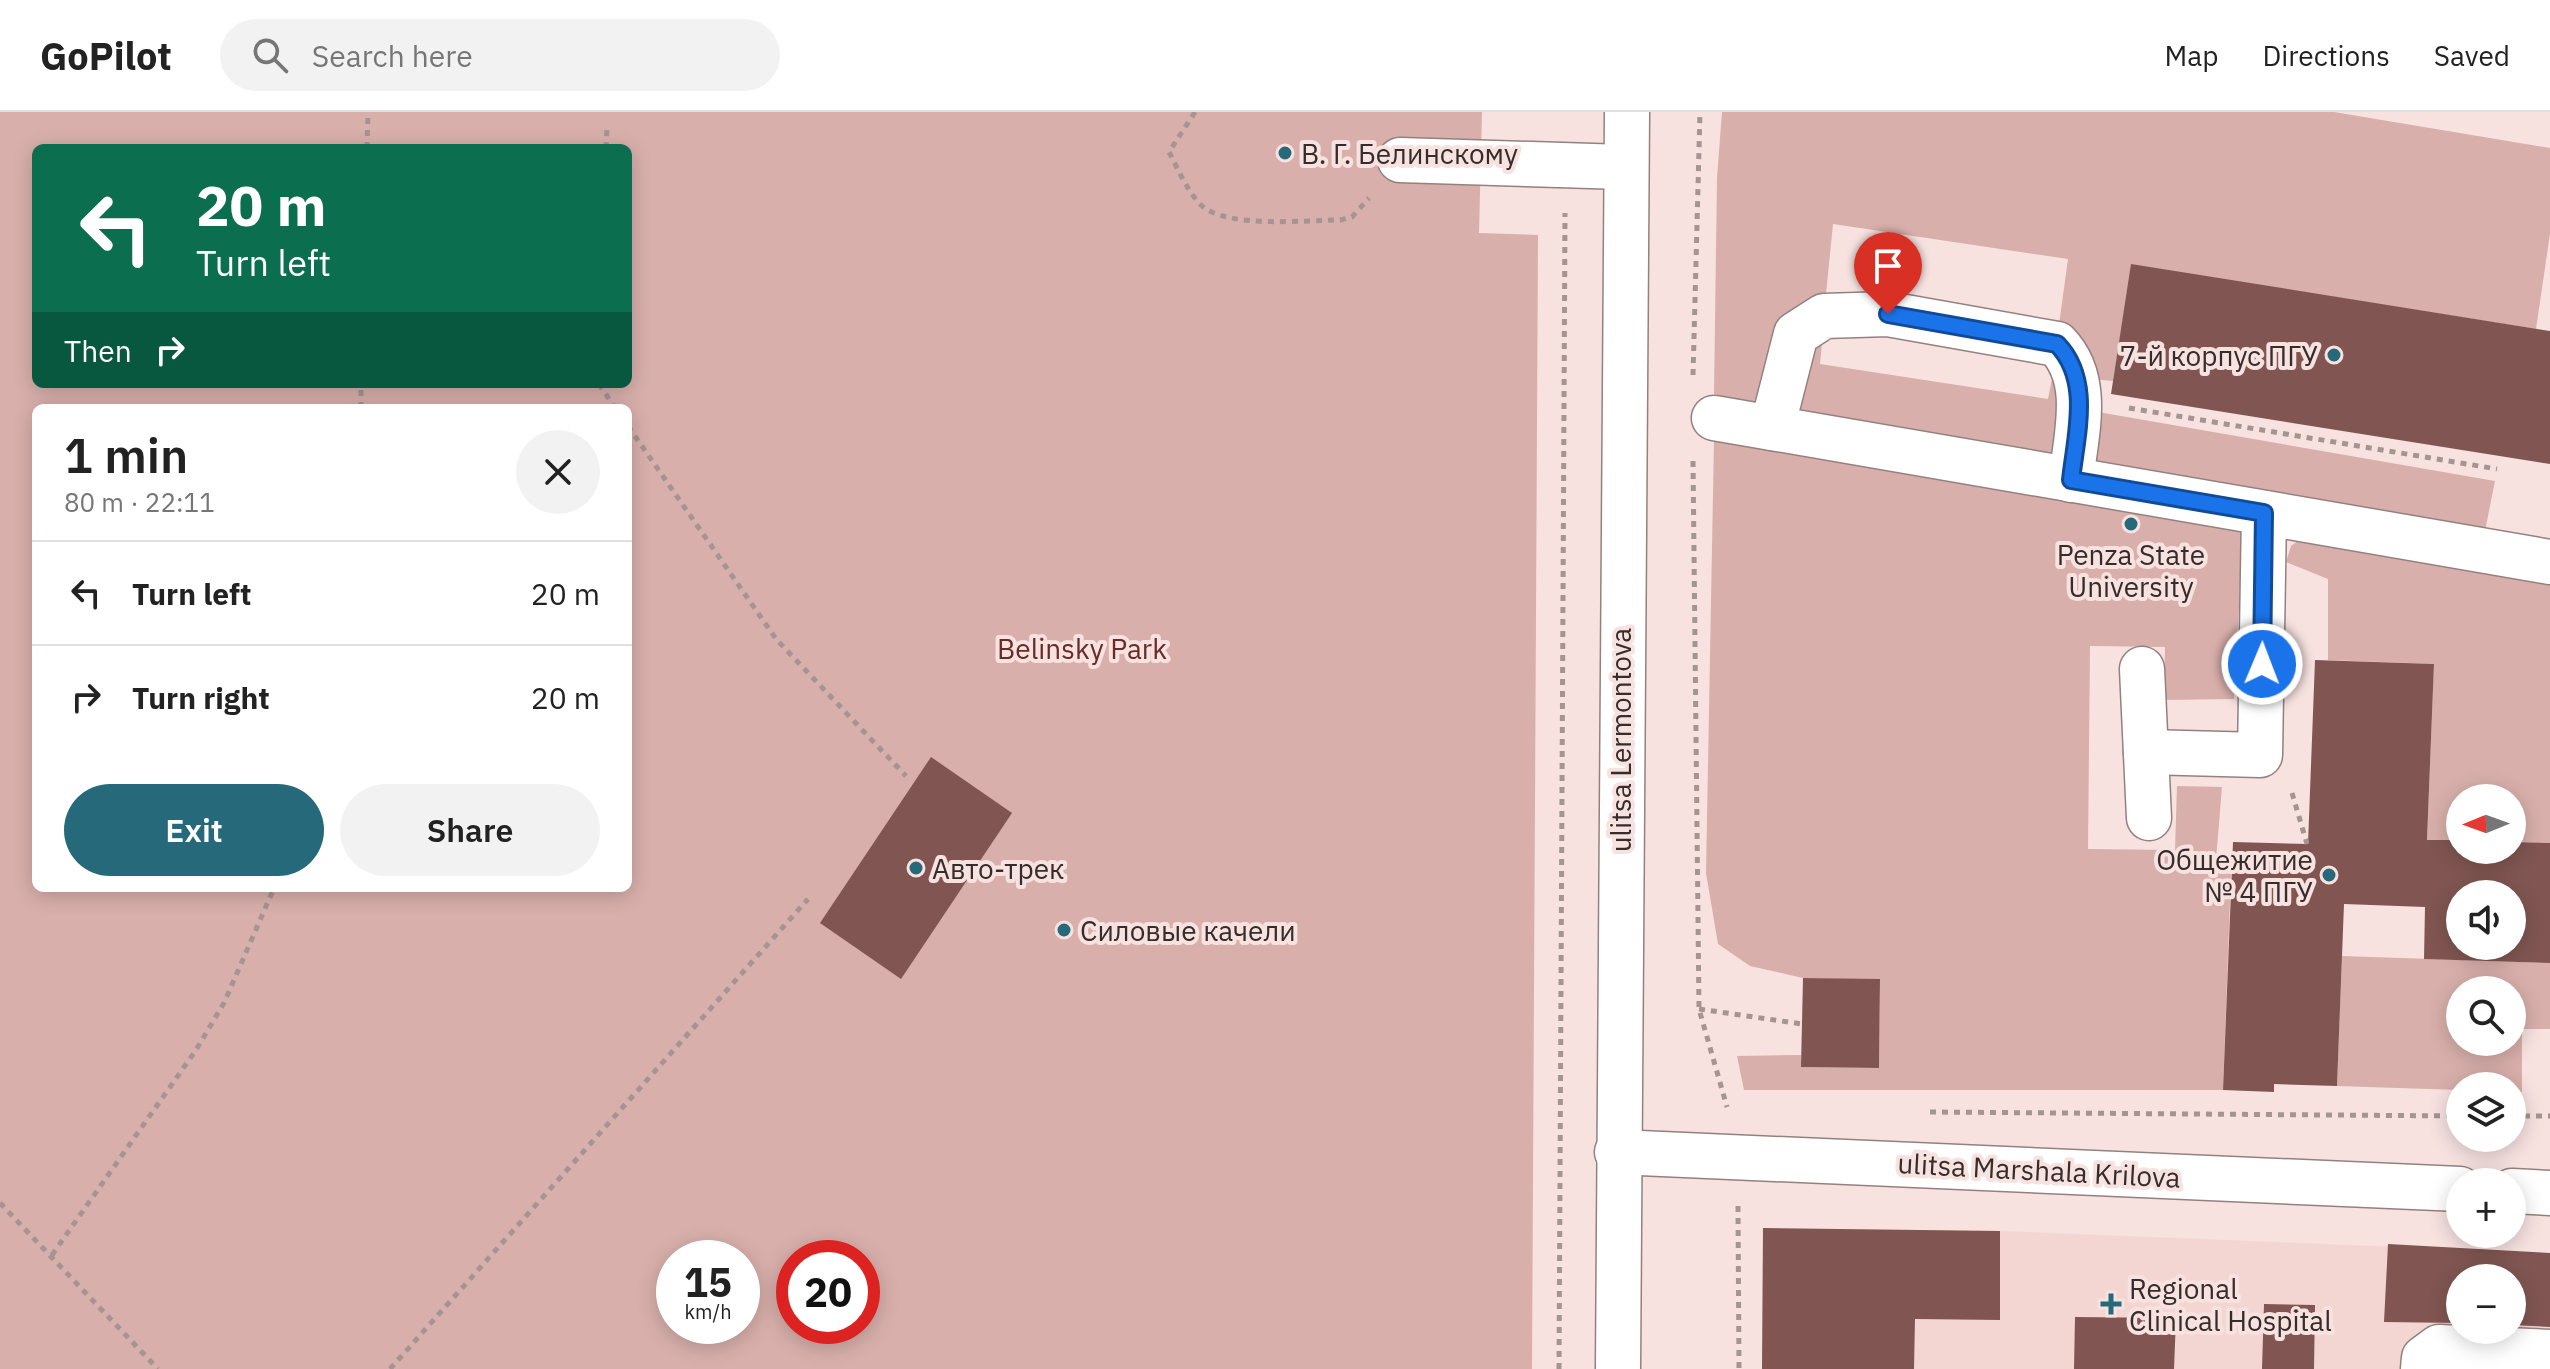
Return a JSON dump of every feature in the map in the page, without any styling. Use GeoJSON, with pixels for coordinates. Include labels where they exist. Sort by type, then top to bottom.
{"type":"FeatureCollection","features":[{"type":"Feature","properties":{"kind":"main road","name":"ulitsa Lermontova"},"geometry":{"type":"LineString","coordinates":[[1618,1369],[1624,167],[1627,112]]}},
{"type":"Feature","properties":{"kind":"main road"},"geometry":{"type":"LineString","coordinates":[[1400,160],[1624,167]]}},
{"type":"Feature","properties":{"kind":"main road"},"geometry":{"type":"LineString","coordinates":[[1772,428],[1796,334],[1824,316],[1888,314],[2057,344],[2071,359],[2080,400],[2071,480]]}},
{"type":"Feature","properties":{"kind":"main road"},"geometry":{"type":"LineString","coordinates":[[1700,415],[2550,562]]}},
{"type":"Feature","properties":{"kind":"main road"},"geometry":{"type":"LineString","coordinates":[[2146,752],[2260,755],[2264,513]]}},
{"type":"Feature","properties":{"kind":"main road"},"geometry":{"type":"LineString","coordinates":[[2142,669],[2149,818]]}},
{"type":"Feature","properties":{"kind":"main road","name":"ulitsa Marshala Krilova"},"geometry":{"type":"LineString","coordinates":[[1617,1152],[2446,1188]]}},
{"type":"Feature","properties":{"kind":"main road"},"geometry":{"type":"LineString","coordinates":[[2526,1192],[2550,1193]]}},
{"type":"Feature","properties":{"kind":"main road"},"geometry":{"type":"LineString","coordinates":[[2423,1369],[2424,1358],[2439,1347],[2550,1352]]}},
{"type":"Feature","properties":{"kind":"path"},"geometry":{"type":"LineString","coordinates":[[367,144],[368,112]]}},
{"type":"Feature","properties":{"kind":"path"},"geometry":{"type":"LineString","coordinates":[[1195,112],[1169,152],[1194,196],[1207,210],[1222,217],[1347,219],[1359,211],[1400,160]]}},
{"type":"Feature","properties":{"kind":"path"},"geometry":{"type":"LineString","coordinates":[[1700,112],[1699,1009],[1728,1110]]}},
{"type":"Feature","properties":{"kind":"path"},"geometry":{"type":"LineString","coordinates":[[606,144],[607,128]]}},
{"type":"Feature","properties":{"kind":"path"},"geometry":{"type":"LineString","coordinates":[[1559,1369],[1565,165]]}},
{"type":"Feature","properties":{"kind":"path"},"geometry":{"type":"LineString","coordinates":[[2080,400],[2497,469]]}},
{"type":"Feature","properties":{"kind":"path"},"geometry":{"type":"LineString","coordinates":[[632,432],[776,639],[906,776]]}},
{"type":"Feature","properties":{"kind":"path"},"geometry":{"type":"LineString","coordinates":[[52,1255],[196,1050],[224,1003],[272,892]]}},
{"type":"Feature","properties":{"kind":"path"},"geometry":{"type":"LineString","coordinates":[[390,1369],[808,899]]}},
{"type":"Feature","properties":{"kind":"path"},"geometry":{"type":"LineString","coordinates":[[1699,1009],[1802,1024]]}},
{"type":"Feature","properties":{"kind":"path"},"geometry":{"type":"LineString","coordinates":[[1919,1112],[2446,1116]]}},
{"type":"Feature","properties":{"kind":"path"},"geometry":{"type":"LineString","coordinates":[[2526,1116],[2550,1116]]}},
{"type":"Feature","properties":{"kind":"path"},"geometry":{"type":"LineString","coordinates":[[0,1203],[158,1369]]}},
{"type":"Feature","properties":{"kind":"path"},"geometry":{"type":"LineString","coordinates":[[1738,1204],[1739,1369]]}},
{"type":"Feature","properties":{"kind":"shaded area","name":"Regional Clinical Hospital"},"geometry":{"type":"Polygon","coordinates":[[[1763,1228],[2000,1231],[2550,1253],[2550,1369],[1762,1369],[1763,1228]]]}},
{"type":"Feature","properties":{"kind":"green space","name":"Belinsky Park"},"geometry":{"type":"Polygon","coordinates":[[[0,112],[1482,112],[1479,233],[1538,235],[1532,1369],[0,1369],[0,112]]]}},
{"type":"Feature","properties":{"kind":"green space"},"geometry":{"type":"Polygon","coordinates":[[[1722,112],[2334,112],[2550,148],[2550,234],[2536,329],[2132,265],[2113,381],[2091,379],[2058,332],[2068,259],[1833,224],[1825,304],[1757,407],[1714,394],[1717,178],[1722,112]]]}},
{"type":"Feature","properties":{"kind":"green space"},"geometry":{"type":"Polygon","coordinates":[[[1823,333],[1820,364],[2048,399],[2055,364],[2063,468],[1787,420],[1802,351],[1823,333]]]}},
{"type":"Feature","properties":{"kind":"green space"},"geometry":{"type":"Polygon","coordinates":[[[2098,412],[2495,481],[2484,536],[2089,473],[2098,412]]]}},
{"type":"Feature","properties":{"kind":"green space"},"geometry":{"type":"Polygon","coordinates":[[[1714,439],[2231,523],[2243,533],[2234,699],[2164,700],[2165,647],[2090,646],[2088,849],[2175,850],[2177,786],[2222,787],[2215,872],[2231,874],[2223,1090],[1744,1090],[1737,1056],[1801,1055],[1801,1067],[1879,1068],[1880,980],[1803,978],[1750,966],[1718,944],[1706,873],[1714,439]]]}},
{"type":"Feature","properties":{"kind":"green space"},"geometry":{"type":"Polygon","coordinates":[[[2303,537],[2550,580],[2550,843],[2526,842],[2526,784],[2446,784],[2446,840],[2427,840],[2434,664],[2328,660],[2328,579],[2286,562],[2291,546],[2303,537]]]}},
{"type":"Feature","properties":{"kind":"green space"},"geometry":{"type":"Polygon","coordinates":[[[2342,956],[2550,963],[2550,1029],[2526,1029],[2526,976],[2446,976],[2446,1056],[2522,1056],[2522,1072],[2446,1072],[2446,1090],[2337,1086],[2342,956]]]}},
{"type":"Feature","properties":{"kind":"building","name":"7-й корпус ПГУ"},"geometry":{"type":"Polygon","coordinates":[[[2131,264],[2550,331],[2550,464],[2111,394],[2131,264]]]}},
{"type":"Feature","properties":{"kind":"building","name":"Общежитие № 4 ПГУ"},"geometry":{"type":"Polygon","coordinates":[[[2315,660],[2434,664],[2427,840],[2446,840],[2446,864],[2526,864],[2526,842],[2550,843],[2550,963],[2456,960],[2526,960],[2526,880],[2446,880],[2446,960],[2424,959],[2425,907],[2344,904],[2337,1086],[2274,1084],[2274,1092],[2223,1090],[2233,842],[2308,844],[2315,660]]]}},
{"type":"Feature","properties":{"kind":"building","name":"Авто-трек"},"geometry":{"type":"Polygon","coordinates":[[[931,757],[1012,813],[901,979],[820,923],[931,757]]]}},
{"type":"Feature","properties":{"kind":"building"},"geometry":{"type":"Polygon","coordinates":[[[1803,978],[1880,979],[1879,1068],[1801,1067],[1803,978]]]}},
{"type":"Feature","properties":{"kind":"building"},"geometry":{"type":"Polygon","coordinates":[[[1763,1228],[2000,1231],[2000,1320],[1915,1319],[1914,1369],[1762,1369],[1763,1228]]]}},
{"type":"Feature","properties":{"kind":"building"},"geometry":{"type":"Polygon","coordinates":[[[2388,1244],[2550,1253],[2550,1327],[2526,1326],[2526,1264],[2446,1264],[2446,1323],[2384,1322],[2388,1244]]]}},
{"type":"Feature","properties":{"kind":"building"},"geometry":{"type":"Polygon","coordinates":[[[2264,1304],[2315,1305],[2314,1369],[2262,1369],[2264,1304]]]}},
{"type":"Feature","properties":{"kind":"building"},"geometry":{"type":"Polygon","coordinates":[[[2075,1317],[2176,1318],[2174,1369],[2074,1369],[2075,1317]]]}},
{"type":"Feature","properties":{"kind":"place","name":"В. Г. Белинскому"},"geometry":{"type":"Point","coordinates":[1285,153]}},
{"type":"Feature","properties":{"kind":"place","name":"7-й корпус ПГУ"},"geometry":{"type":"Point","coordinates":[2334,355]}},
{"type":"Feature","properties":{"kind":"place","name":"Penza State University"},"geometry":{"type":"Point","coordinates":[2131,524]}},
{"type":"Feature","properties":{"kind":"place","name":"Авто-трек"},"geometry":{"type":"Point","coordinates":[916,868]}},
{"type":"Feature","properties":{"kind":"place","name":"Общежитие № 4 ПГУ"},"geometry":{"type":"Point","coordinates":[2329,875]}},
{"type":"Feature","properties":{"kind":"place","name":"Силовые качели"},"geometry":{"type":"Point","coordinates":[1064,930]}},
{"type":"Feature","properties":{"kind":"place","name":"Regional Clinical Hospital"},"geometry":{"type":"Point","coordinates":[2111,1304]}},
{"type":"Feature","properties":{"kind":"route"},"geometry":{"type":"LineString","coordinates":[[1888,314],[2057,344],[2071,359],[2080,400],[2071,480],[2264,513],[2262,664]]}}]}
